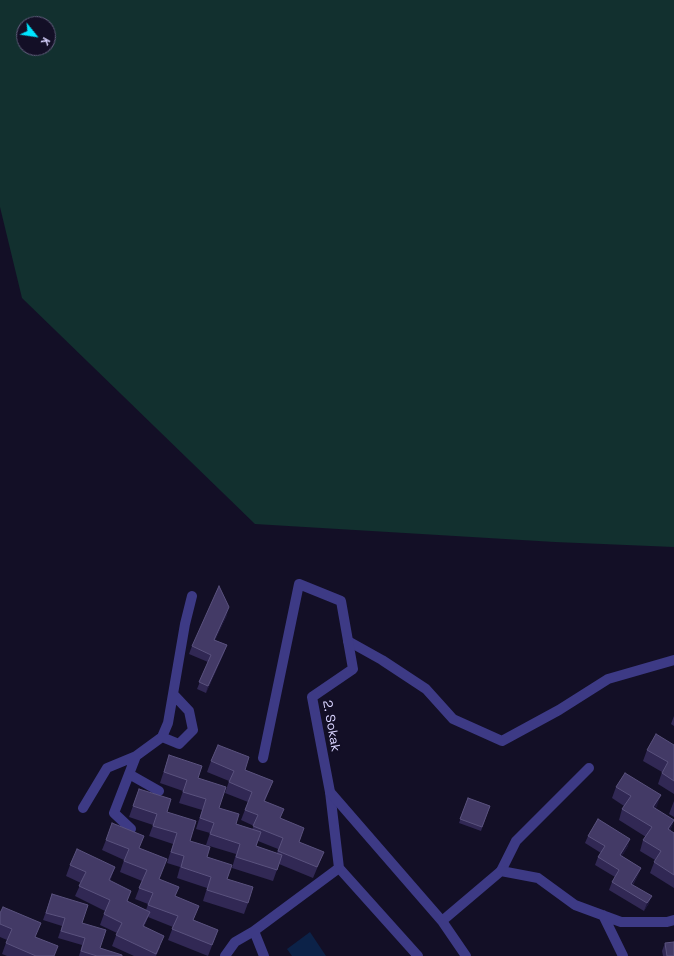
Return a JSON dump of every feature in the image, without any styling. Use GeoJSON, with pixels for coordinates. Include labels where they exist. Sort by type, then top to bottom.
{"type":"FeatureCollection","features":[{"type":"Feature","properties":{"kind":"street","name":"2. Sokak"},"geometry":{"type":"LineString","coordinates":[[263,758],[298,584],[341,601],[353,669],[312,697],[330,792]]}},
{"type":"Feature","properties":{"kind":"street"},"geometry":{"type":"LineString","coordinates":[[83,808],[107,768],[136,756],[162,737],[168,722],[185,624],[192,596]]}},
{"type":"Feature","properties":{"kind":"street"},"geometry":{"type":"LineString","coordinates":[[348,641],[382,660],[426,689],[453,719],[502,740],[559,710],[608,679],[674,660]]}},
{"type":"Feature","properties":{"kind":"street"},"geometry":{"type":"LineString","coordinates":[[162,737],[179,744],[193,730],[189,711],[173,694]]}},
{"type":"Feature","properties":{"kind":"street"},"geometry":{"type":"LineString","coordinates":[[131,829],[114,812],[136,756]]}},
{"type":"Feature","properties":{"kind":"street"},"geometry":{"type":"LineString","coordinates":[[442,922],[501,871],[516,841],[589,768]]}},
{"type":"Feature","properties":{"kind":"street"},"geometry":{"type":"LineString","coordinates":[[129,774],[159,791]]}},
{"type":"Feature","properties":{"kind":"street"},"geometry":{"type":"LineString","coordinates":[[330,792],[339,868],[418,956]]}},
{"type":"Feature","properties":{"kind":"street"},"geometry":{"type":"LineString","coordinates":[[330,792],[442,922],[466,956]]}},
{"type":"Feature","properties":{"kind":"street"},"geometry":{"type":"LineString","coordinates":[[225,956],[235,942],[254,931],[339,868]]}},
{"type":"Feature","properties":{"kind":"street"},"geometry":{"type":"LineString","coordinates":[[501,871],[538,878],[575,905],[621,922],[667,922],[674,920]]}},
{"type":"Feature","properties":{"kind":"street"},"geometry":{"type":"LineString","coordinates":[[603,916],[623,956]]}},
{"type":"Feature","properties":{"kind":"street"},"geometry":{"type":"LineString","coordinates":[[254,931],[264,956]]}},
{"type":"Feature","properties":{"kind":"green space"},"geometry":{"type":"Polygon","coordinates":[[[0,0],[674,0],[674,547],[555,542],[255,524],[22,298],[0,207],[0,0]]]}},
{"type":"Feature","properties":{"kind":"water"},"geometry":{"type":"Polygon","coordinates":[[[310,932],[326,956],[292,956],[287,949],[310,932]]]}},
{"type":"Feature","properties":{"kind":"building"},"geometry":{"type":"Polygon","coordinates":[[[219,586],[229,607],[214,640],[227,645],[208,686],[199,682],[211,655],[192,646],[219,586]]]}},
{"type":"Feature","properties":{"kind":"building"},"geometry":{"type":"Polygon","coordinates":[[[656,734],[674,745],[674,781],[662,773],[668,762],[647,750],[656,734]]]}},
{"type":"Feature","properties":{"kind":"building"},"geometry":{"type":"Polygon","coordinates":[[[218,745],[249,757],[245,770],[273,781],[264,801],[284,809],[280,818],[304,828],[299,842],[324,852],[317,867],[278,851],[283,838],[253,826],[258,815],[245,810],[252,792],[229,782],[234,771],[211,761],[218,745]]]}},
{"type":"Feature","properties":{"kind":"building"},"geometry":{"type":"Polygon","coordinates":[[[169,755],[202,766],[198,778],[226,787],[219,808],[239,814],[236,824],[261,832],[256,846],[282,855],[277,870],[236,857],[240,844],[210,834],[214,823],[200,818],[206,799],[183,792],[187,780],[164,772],[169,755]]]}},
{"type":"Feature","properties":{"kind":"building"},"geometry":{"type":"Polygon","coordinates":[[[625,773],[661,795],[653,807],[674,820],[668,829],[674,833],[674,875],[654,862],[661,851],[643,840],[652,827],[622,809],[631,796],[616,787],[625,773]]]}},
{"type":"Feature","properties":{"kind":"building"},"geometry":{"type":"Polygon","coordinates":[[[139,789],[171,799],[167,812],[196,821],[190,841],[210,847],[207,857],[232,865],[227,879],[253,887],[248,903],[207,890],[211,877],[181,867],[184,856],[171,852],[177,833],[153,826],[157,814],[133,806],[139,789]]]}},
{"type":"Feature","properties":{"kind":"building"},"geometry":{"type":"Polygon","coordinates":[[[468,798],[490,806],[482,827],[460,819],[468,798]]]}},
{"type":"Feature","properties":{"kind":"building"},"geometry":{"type":"Polygon","coordinates":[[[598,819],[630,839],[620,855],[641,868],[631,884],[652,896],[647,903],[612,882],[619,870],[598,857],[605,846],[588,836],[598,819]]]}},
{"type":"Feature","properties":{"kind":"building"},"geometry":{"type":"Polygon","coordinates":[[[112,823],[144,836],[139,848],[167,859],[159,879],[179,887],[175,896],[199,906],[193,920],[218,930],[212,945],[172,929],[178,916],[148,905],[153,893],[139,888],[147,870],[124,861],[129,849],[106,840],[112,823]]]}},
{"type":"Feature","properties":{"kind":"building"},"geometry":{"type":"Polygon","coordinates":[[[77,849],[115,867],[109,880],[131,891],[127,901],[150,912],[143,926],[164,936],[156,954],[116,935],[122,923],[104,914],[110,900],[79,886],[86,872],[70,865],[77,849]]]}},
{"type":"Feature","properties":{"kind":"building"},"geometry":{"type":"Polygon","coordinates":[[[52,894],[88,905],[82,923],[106,930],[100,948],[122,956],[97,956],[81,951],[85,938],[61,931],[65,918],[46,913],[52,894]]]}},
{"type":"Feature","properties":{"kind":"building"},"geometry":{"type":"Polygon","coordinates":[[[3,907],[41,923],[35,937],[58,946],[54,956],[36,956],[6,943],[12,929],[0,924],[0,913],[3,907]]]}},
{"type":"Feature","properties":{"kind":"building"},"geometry":{"type":"Polygon","coordinates":[[[674,942],[674,956],[667,956],[665,943],[674,942]]]}}]}
